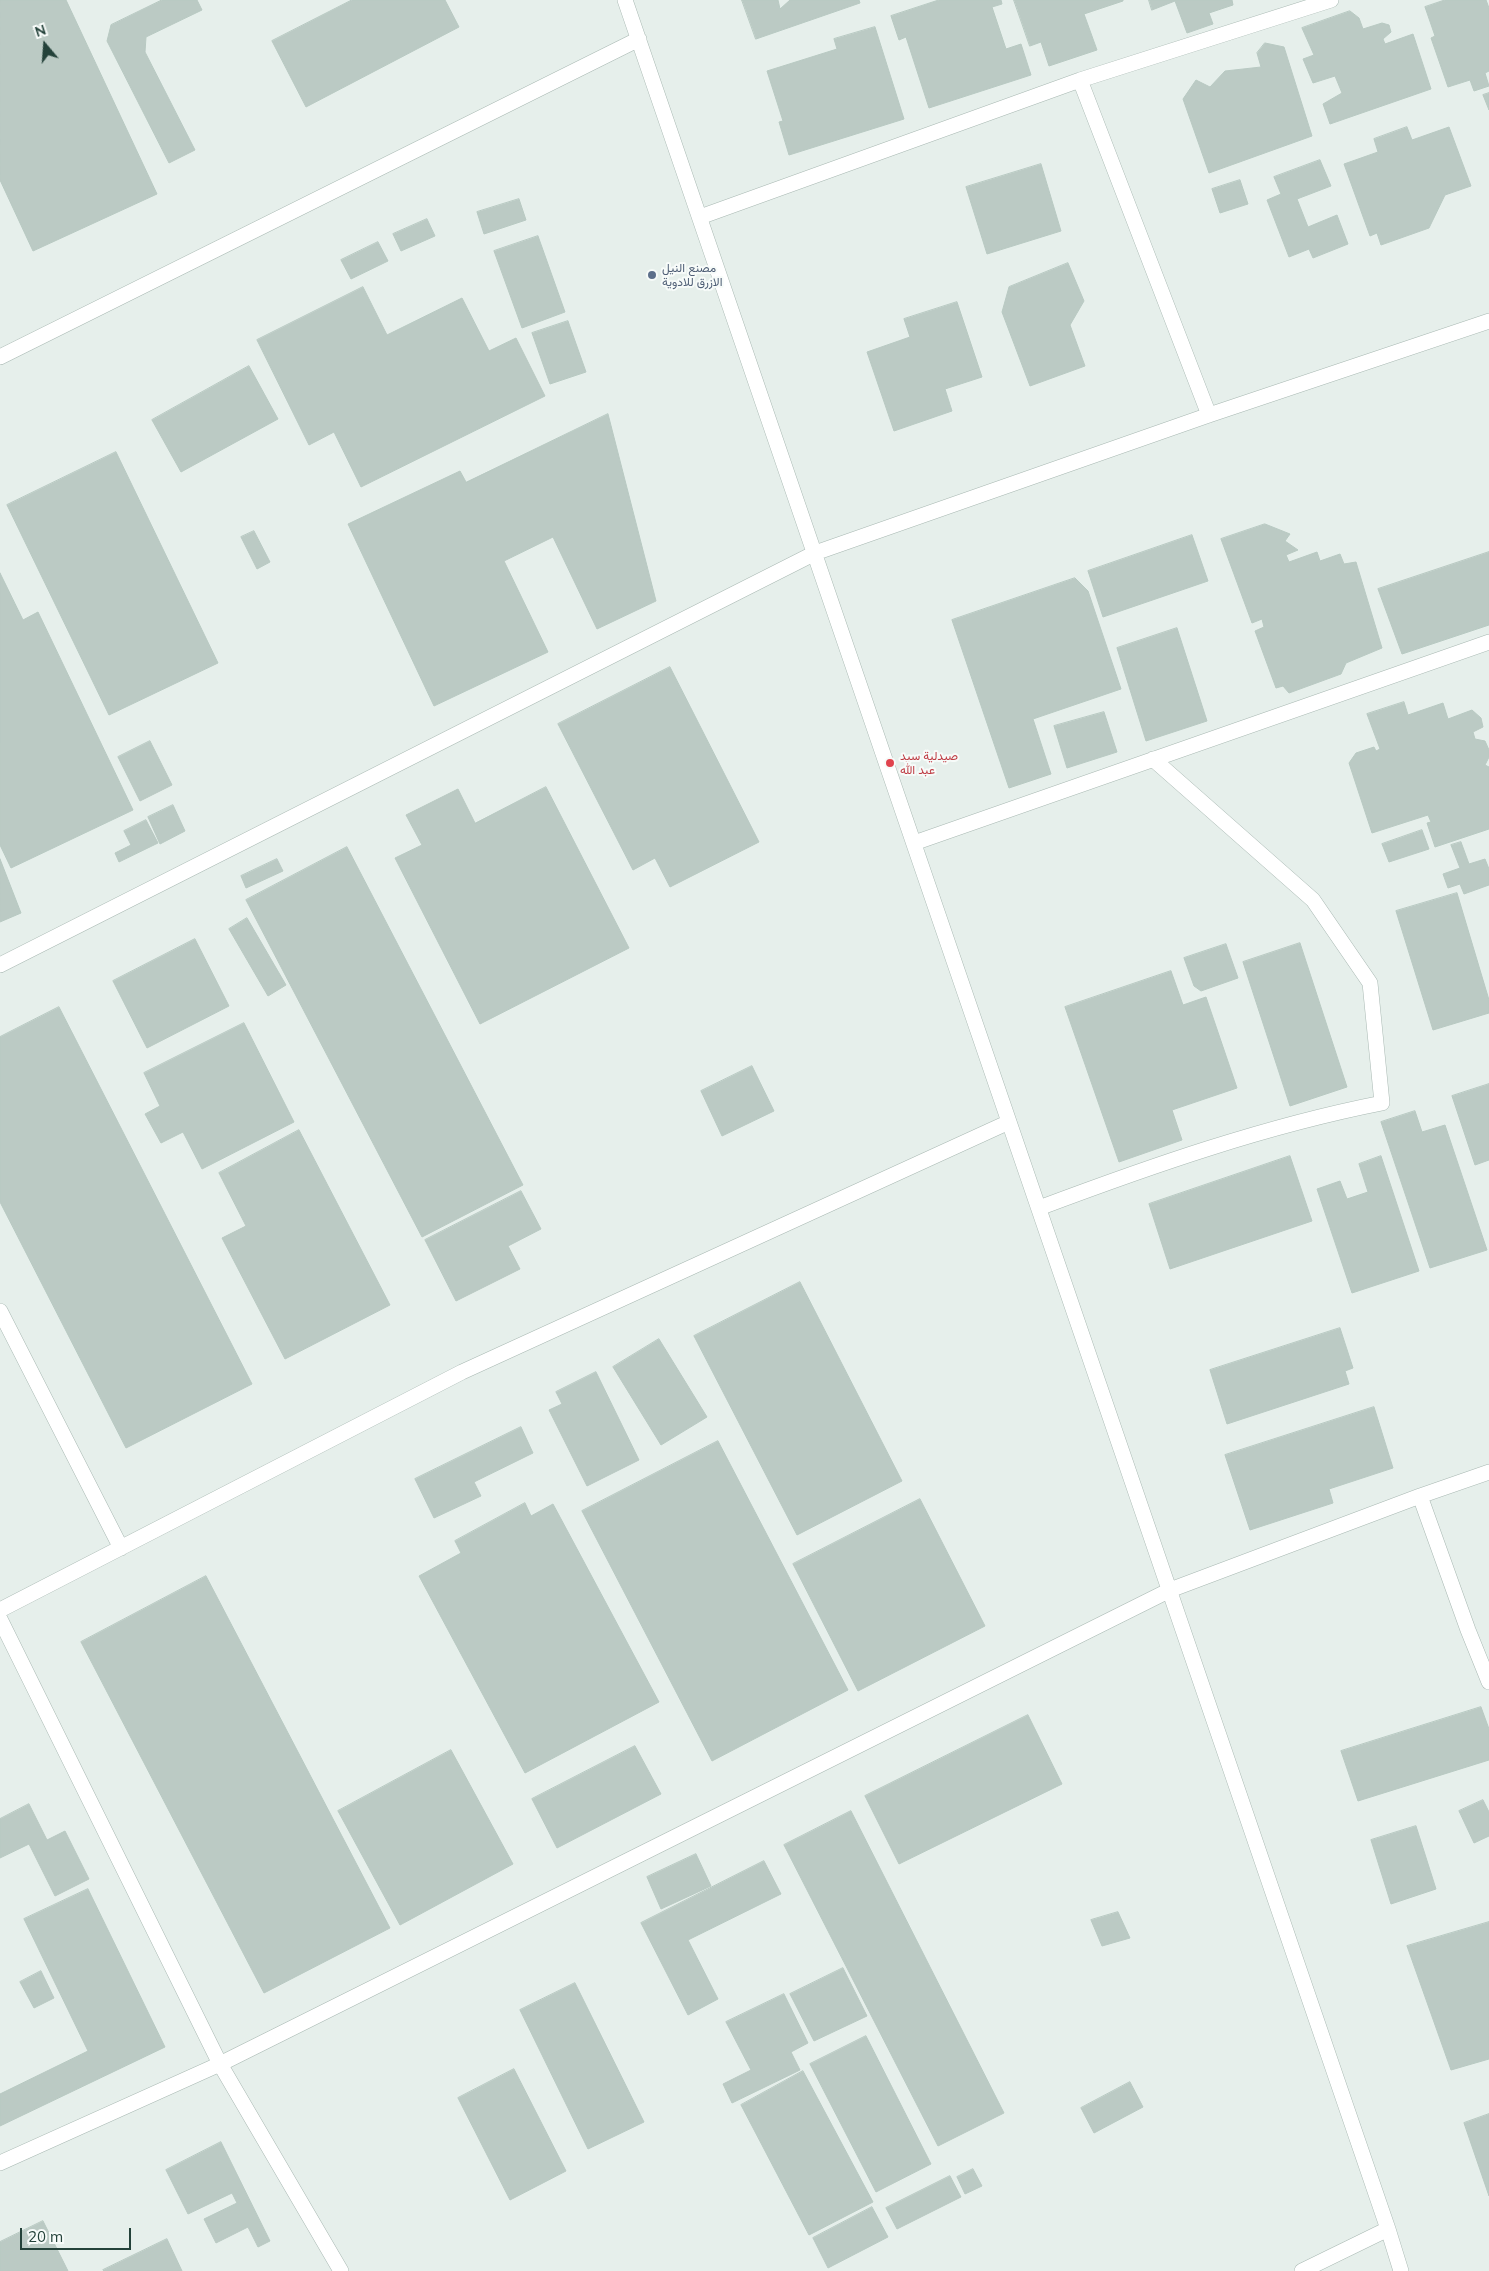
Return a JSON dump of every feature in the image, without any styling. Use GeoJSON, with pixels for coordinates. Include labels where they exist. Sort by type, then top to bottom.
{"type":"FeatureCollection","features":[{"type":"Feature","properties":{"kind":"street"},"geometry":{"type":"LineString","coordinates":[[625,0],[1170,1590],[1401,2271]]}},
{"type":"Feature","properties":{"kind":"street"},"geometry":{"type":"LineString","coordinates":[[700,217],[1080,80],[1296,6],[1331,0]]}},
{"type":"Feature","properties":{"kind":"street"},"geometry":{"type":"LineString","coordinates":[[0,357],[638,39]]}},
{"type":"Feature","properties":{"kind":"street"},"geometry":{"type":"LineString","coordinates":[[1080,80],[1209,415]]}},
{"type":"Feature","properties":{"kind":"street"},"geometry":{"type":"LineString","coordinates":[[0,965],[815,553],[1209,415],[1489,321]]}},
{"type":"Feature","properties":{"kind":"street"},"geometry":{"type":"LineString","coordinates":[[914,843],[1489,642]]}},
{"type":"Feature","properties":{"kind":"street"},"geometry":{"type":"LineString","coordinates":[[1039,1208],[1130,1174],[1315,1116],[1382,1102],[1370,983],[1312,900],[1152,759]]}},
{"type":"Feature","properties":{"kind":"street"},"geometry":{"type":"LineString","coordinates":[[0,1610],[462,1372],[1009,1122]]}},
{"type":"Feature","properties":{"kind":"street"},"geometry":{"type":"LineString","coordinates":[[0,1311],[121,1548]]}},
{"type":"Feature","properties":{"kind":"street"},"geometry":{"type":"LineString","coordinates":[[0,2163],[220,2064],[1170,1590],[1489,1472]]}},
{"type":"Feature","properties":{"kind":"street"},"geometry":{"type":"LineString","coordinates":[[1420,1496],[1468,1630],[1489,1682]]}},
{"type":"Feature","properties":{"kind":"street"},"geometry":{"type":"LineString","coordinates":[[0,1619],[220,2064],[341,2271]]}},
{"type":"Feature","properties":{"kind":"street"},"geometry":{"type":"LineString","coordinates":[[1302,2271],[1388,2229]]}},
{"type":"Feature","properties":{"kind":"building"},"geometry":{"type":"Polygon","coordinates":[[[0,0],[66,0],[157,194],[33,251],[0,180],[0,0]]]}},
{"type":"Feature","properties":{"kind":"building"},"geometry":{"type":"Polygon","coordinates":[[[162,0],[197,0],[202,10],[146,37],[145,52],[195,150],[169,163],[107,41],[111,25],[162,0]]]}},
{"type":"Feature","properties":{"kind":"building"},"geometry":{"type":"Polygon","coordinates":[[[352,0],[445,0],[459,27],[306,107],[272,41],[352,0]]]}},
{"type":"Feature","properties":{"kind":"building"},"geometry":{"type":"Polygon","coordinates":[[[742,0],[778,0],[780,9],[790,0],[859,0],[860,3],[756,39],[742,0]]]}},
{"type":"Feature","properties":{"kind":"building"},"geometry":{"type":"Polygon","coordinates":[[[939,0],[1001,0],[1002,4],[992,7],[1006,49],[1021,44],[1031,75],[929,108],[906,37],[899,40],[891,16],[939,0]]]}},
{"type":"Feature","properties":{"kind":"building"},"geometry":{"type":"Polygon","coordinates":[[[1014,0],[1123,1],[1084,14],[1097,50],[1049,66],[1041,42],[1030,46],[1014,0]]]}},
{"type":"Feature","properties":{"kind":"building"},"geometry":{"type":"Polygon","coordinates":[[[1149,0],[1232,0],[1233,5],[1209,13],[1213,24],[1187,33],[1175,1],[1152,10],[1149,0]]]}},
{"type":"Feature","properties":{"kind":"building"},"geometry":{"type":"Polygon","coordinates":[[[1445,0],[1486,0],[1489,8],[1489,71],[1485,73],[1489,86],[1474,91],[1470,80],[1448,87],[1431,38],[1435,36],[1425,7],[1445,0]]]}},
{"type":"Feature","properties":{"kind":"building"},"geometry":{"type":"Polygon","coordinates":[[[1350,11],[1359,18],[1363,29],[1382,23],[1389,25],[1391,32],[1383,39],[1385,44],[1413,34],[1431,89],[1330,124],[1323,104],[1342,93],[1335,76],[1313,83],[1303,59],[1314,55],[1302,28],[1350,11]]]}},
{"type":"Feature","properties":{"kind":"building"},"geometry":{"type":"Polygon","coordinates":[[[875,27],[904,119],[789,155],[779,122],[783,121],[767,71],[837,49],[834,39],[875,27]]]}},
{"type":"Feature","properties":{"kind":"building"},"geometry":{"type":"Polygon","coordinates":[[[1265,43],[1284,47],[1312,136],[1209,173],[1183,99],[1196,80],[1210,87],[1225,71],[1261,67],[1257,53],[1265,43]]]}},
{"type":"Feature","properties":{"kind":"building"},"geometry":{"type":"Polygon","coordinates":[[[1489,93],[1489,110],[1483,95],[1489,93]]]}},
{"type":"Feature","properties":{"kind":"building"},"geometry":{"type":"Polygon","coordinates":[[[1407,127],[1412,140],[1449,127],[1471,186],[1445,195],[1429,228],[1381,245],[1377,233],[1370,236],[1344,164],[1378,152],[1374,139],[1407,127]]]}},
{"type":"Feature","properties":{"kind":"building"},"geometry":{"type":"Polygon","coordinates":[[[1320,160],[1331,186],[1297,199],[1308,227],[1337,215],[1348,244],[1313,258],[1309,249],[1289,257],[1267,200],[1281,194],[1274,177],[1320,160]]]}},
{"type":"Feature","properties":{"kind":"building"},"geometry":{"type":"Polygon","coordinates":[[[1041,164],[1061,231],[987,254],[966,187],[1041,164]]]}},
{"type":"Feature","properties":{"kind":"building"},"geometry":{"type":"Polygon","coordinates":[[[1240,180],[1248,204],[1220,213],[1212,189],[1240,180]]]}},
{"type":"Feature","properties":{"kind":"building"},"geometry":{"type":"Polygon","coordinates":[[[519,199],[526,220],[484,234],[477,212],[519,199]]]}},
{"type":"Feature","properties":{"kind":"building"},"geometry":{"type":"Polygon","coordinates":[[[427,219],[435,236],[401,251],[393,234],[427,219]]]}},
{"type":"Feature","properties":{"kind":"building"},"geometry":{"type":"Polygon","coordinates":[[[538,236],[565,312],[522,328],[494,251],[538,236]]]}},
{"type":"Feature","properties":{"kind":"building"},"geometry":{"type":"Polygon","coordinates":[[[378,242],[388,261],[351,279],[341,260],[378,242]]]}},
{"type":"Feature","properties":{"kind":"building"},"geometry":{"type":"Polygon","coordinates":[[[1068,263],[1084,301],[1070,325],[1085,366],[1030,386],[1002,312],[1009,287],[1068,263]]]}},
{"type":"Feature","properties":{"kind":"building"},"geometry":{"type":"Polygon","coordinates":[[[363,287],[387,335],[462,298],[489,351],[516,338],[545,396],[361,487],[334,432],[309,445],[257,340],[363,287]]]}},
{"type":"Feature","properties":{"kind":"building"},"geometry":{"type":"Polygon","coordinates":[[[957,302],[982,377],[945,389],[952,411],[894,431],[867,352],[910,337],[904,319],[957,302]]]}},
{"type":"Feature","properties":{"kind":"building"},"geometry":{"type":"Polygon","coordinates":[[[568,321],[586,372],[550,384],[532,333],[568,321]]]}},
{"type":"Feature","properties":{"kind":"building"},"geometry":{"type":"Polygon","coordinates":[[[249,366],[278,419],[181,472],[152,420],[249,366]]]}},
{"type":"Feature","properties":{"kind":"building"},"geometry":{"type":"Polygon","coordinates":[[[608,414],[656,601],[597,629],[553,537],[504,561],[548,652],[434,706],[348,524],[460,471],[466,482],[608,414]]]}},
{"type":"Feature","properties":{"kind":"building"},"geometry":{"type":"Polygon","coordinates":[[[116,452],[218,663],[109,715],[7,505],[116,452]]]}},
{"type":"Feature","properties":{"kind":"building"},"geometry":{"type":"Polygon","coordinates":[[[1265,524],[1290,534],[1285,541],[1298,550],[1286,555],[1289,562],[1317,552],[1320,561],[1340,554],[1344,564],[1356,562],[1382,648],[1346,663],[1341,674],[1289,693],[1283,686],[1276,688],[1255,631],[1264,627],[1262,619],[1252,623],[1221,539],[1265,524]]]}},
{"type":"Feature","properties":{"kind":"building"},"geometry":{"type":"Polygon","coordinates":[[[254,531],[270,562],[257,569],[241,537],[254,531]]]}},
{"type":"Feature","properties":{"kind":"building"},"geometry":{"type":"Polygon","coordinates":[[[1192,535],[1208,581],[1103,617],[1088,571],[1192,535]]]}},
{"type":"Feature","properties":{"kind":"building"},"geometry":{"type":"Polygon","coordinates":[[[1489,552],[1489,625],[1402,654],[1378,589],[1489,552]]]}},
{"type":"Feature","properties":{"kind":"building"},"geometry":{"type":"Polygon","coordinates":[[[0,573],[23,620],[38,612],[133,810],[11,868],[0,845],[0,573]]]}},
{"type":"Feature","properties":{"kind":"building"},"geometry":{"type":"Polygon","coordinates":[[[1075,578],[1088,591],[1121,689],[1033,719],[1051,774],[1009,788],[952,620],[1075,578]]]}},
{"type":"Feature","properties":{"kind":"building"},"geometry":{"type":"Polygon","coordinates":[[[1177,628],[1207,721],[1146,741],[1117,648],[1177,628]]]}},
{"type":"Feature","properties":{"kind":"building"},"geometry":{"type":"Polygon","coordinates":[[[670,667],[759,842],[670,887],[655,858],[633,870],[558,724],[670,667]]]}},
{"type":"Feature","properties":{"kind":"building"},"geometry":{"type":"Polygon","coordinates":[[[1404,702],[1408,715],[1443,703],[1448,719],[1472,710],[1481,718],[1483,727],[1473,732],[1475,739],[1485,741],[1489,750],[1489,757],[1485,765],[1489,767],[1489,829],[1435,847],[1427,823],[1431,822],[1428,815],[1372,833],[1349,763],[1356,753],[1374,747],[1376,751],[1380,749],[1367,714],[1404,702]]]}},
{"type":"Feature","properties":{"kind":"building"},"geometry":{"type":"Polygon","coordinates":[[[1104,712],[1117,752],[1067,768],[1054,726],[1104,712]]]}},
{"type":"Feature","properties":{"kind":"building"},"geometry":{"type":"Polygon","coordinates":[[[150,741],[172,785],[140,801],[118,757],[150,741]]]}},
{"type":"Feature","properties":{"kind":"building"},"geometry":{"type":"Polygon","coordinates":[[[546,787],[629,948],[480,1024],[395,858],[422,845],[406,815],[458,789],[475,823],[546,787]]]}},
{"type":"Feature","properties":{"kind":"building"},"geometry":{"type":"Polygon","coordinates":[[[173,805],[185,831],[160,844],[148,817],[173,805]]]}},
{"type":"Feature","properties":{"kind":"building"},"geometry":{"type":"Polygon","coordinates":[[[146,820],[158,843],[119,862],[115,853],[131,845],[124,831],[146,820]]]}},
{"type":"Feature","properties":{"kind":"building"},"geometry":{"type":"Polygon","coordinates":[[[1422,830],[1429,849],[1389,862],[1382,844],[1422,830]]]}},
{"type":"Feature","properties":{"kind":"building"},"geometry":{"type":"Polygon","coordinates":[[[1461,842],[1469,864],[1485,859],[1489,869],[1489,885],[1464,894],[1460,884],[1448,888],[1443,874],[1460,868],[1451,845],[1461,842]]]}},
{"type":"Feature","properties":{"kind":"building"},"geometry":{"type":"Polygon","coordinates":[[[347,847],[523,1185],[422,1237],[246,900],[347,847]]]}},
{"type":"Feature","properties":{"kind":"building"},"geometry":{"type":"Polygon","coordinates":[[[0,859],[21,913],[0,922],[0,859]]]}},
{"type":"Feature","properties":{"kind":"building"},"geometry":{"type":"Polygon","coordinates":[[[277,859],[283,871],[246,888],[241,876],[277,859]]]}},
{"type":"Feature","properties":{"kind":"building"},"geometry":{"type":"Polygon","coordinates":[[[1457,893],[1489,1000],[1489,1013],[1433,1030],[1396,911],[1457,893]]]}},
{"type":"Feature","properties":{"kind":"building"},"geometry":{"type":"Polygon","coordinates":[[[247,918],[286,985],[268,996],[229,929],[247,918]]]}},
{"type":"Feature","properties":{"kind":"building"},"geometry":{"type":"Polygon","coordinates":[[[195,939],[229,1006],[147,1048],[113,981],[195,939]]]}},
{"type":"Feature","properties":{"kind":"building"},"geometry":{"type":"Polygon","coordinates":[[[1300,943],[1347,1087],[1290,1106],[1243,962],[1300,943]]]}},
{"type":"Feature","properties":{"kind":"building"},"geometry":{"type":"Polygon","coordinates":[[[1226,944],[1238,978],[1201,991],[1194,986],[1184,958],[1226,944]]]}},
{"type":"Feature","properties":{"kind":"building"},"geometry":{"type":"Polygon","coordinates":[[[1171,971],[1183,1005],[1206,997],[1237,1088],[1172,1110],[1182,1140],[1119,1162],[1065,1007],[1171,971]]]}},
{"type":"Feature","properties":{"kind":"building"},"geometry":{"type":"Polygon","coordinates":[[[59,1007],[252,1384],[126,1448],[0,1202],[0,1037],[59,1007]]]}},
{"type":"Feature","properties":{"kind":"building"},"geometry":{"type":"Polygon","coordinates":[[[244,1023],[294,1122],[202,1169],[183,1132],[161,1143],[145,1114],[160,1106],[144,1073],[244,1023]]]}},
{"type":"Feature","properties":{"kind":"building"},"geometry":{"type":"Polygon","coordinates":[[[752,1066],[774,1111],[722,1136],[701,1091],[752,1066]]]}},
{"type":"Feature","properties":{"kind":"building"},"geometry":{"type":"Polygon","coordinates":[[[1489,1084],[1489,1160],[1475,1165],[1452,1096],[1489,1084]]]}},
{"type":"Feature","properties":{"kind":"building"},"geometry":{"type":"Polygon","coordinates":[[[1415,1111],[1422,1132],[1445,1125],[1487,1250],[1430,1268],[1381,1122],[1415,1111]]]}},
{"type":"Feature","properties":{"kind":"building"},"geometry":{"type":"Polygon","coordinates":[[[299,1130],[390,1305],[285,1359],[222,1238],[246,1226],[219,1173],[299,1130]]]}},
{"type":"Feature","properties":{"kind":"building"},"geometry":{"type":"Polygon","coordinates":[[[1290,1156],[1312,1221],[1170,1269],[1149,1204],[1290,1156]]]}},
{"type":"Feature","properties":{"kind":"building"},"geometry":{"type":"Polygon","coordinates":[[[1381,1156],[1419,1271],[1352,1293],[1317,1189],[1340,1181],[1347,1199],[1368,1192],[1359,1164],[1381,1156]]]}},
{"type":"Feature","properties":{"kind":"building"},"geometry":{"type":"Polygon","coordinates":[[[521,1191],[541,1229],[508,1246],[520,1269],[456,1301],[425,1240],[521,1191]]]}},
{"type":"Feature","properties":{"kind":"building"},"geometry":{"type":"Polygon","coordinates":[[[800,1282],[902,1481],[797,1535],[694,1336],[800,1282]]]}},
{"type":"Feature","properties":{"kind":"building"},"geometry":{"type":"Polygon","coordinates":[[[1340,1328],[1353,1368],[1345,1371],[1349,1384],[1227,1424],[1210,1370],[1340,1328]]]}},
{"type":"Feature","properties":{"kind":"building"},"geometry":{"type":"Polygon","coordinates":[[[659,1339],[707,1417],[661,1445],[613,1367],[659,1339]]]}},
{"type":"Feature","properties":{"kind":"building"},"geometry":{"type":"Polygon","coordinates":[[[596,1372],[639,1460],[587,1486],[549,1410],[562,1404],[556,1392],[596,1372]]]}},
{"type":"Feature","properties":{"kind":"building"},"geometry":{"type":"Polygon","coordinates":[[[1374,1407],[1393,1468],[1329,1489],[1333,1503],[1250,1530],[1225,1455],[1374,1407]]]}},
{"type":"Feature","properties":{"kind":"building"},"geometry":{"type":"Polygon","coordinates":[[[521,1427],[533,1453],[474,1482],[481,1496],[434,1518],[415,1479],[521,1427]]]}},
{"type":"Feature","properties":{"kind":"building"},"geometry":{"type":"Polygon","coordinates":[[[718,1441],[848,1690],[712,1761],[582,1511],[718,1441]]]}},
{"type":"Feature","properties":{"kind":"building"},"geometry":{"type":"Polygon","coordinates":[[[920,1499],[985,1626],[858,1691],[793,1564],[920,1499]]]}},
{"type":"Feature","properties":{"kind":"building"},"geometry":{"type":"Polygon","coordinates":[[[525,1503],[531,1516],[553,1504],[659,1702],[525,1773],[419,1576],[461,1553],[455,1541],[525,1503]]]}},
{"type":"Feature","properties":{"kind":"building"},"geometry":{"type":"Polygon","coordinates":[[[206,1576],[390,1928],[264,1993],[81,1642],[206,1576]]]}},
{"type":"Feature","properties":{"kind":"building"},"geometry":{"type":"Polygon","coordinates":[[[1481,1707],[1489,1729],[1489,1760],[1358,1801],[1341,1751],[1481,1707]]]}},
{"type":"Feature","properties":{"kind":"building"},"geometry":{"type":"Polygon","coordinates":[[[1028,1715],[1062,1784],[899,1864],[865,1796],[1028,1715]]]}},
{"type":"Feature","properties":{"kind":"building"},"geometry":{"type":"Polygon","coordinates":[[[635,1746],[661,1794],[557,1848],[532,1799],[635,1746]]]}},
{"type":"Feature","properties":{"kind":"building"},"geometry":{"type":"Polygon","coordinates":[[[451,1750],[513,1864],[400,1925],[338,1811],[451,1750]]]}},
{"type":"Feature","properties":{"kind":"building"},"geometry":{"type":"Polygon","coordinates":[[[1483,1800],[1489,1812],[1489,1836],[1474,1843],[1459,1811],[1483,1800]]]}},
{"type":"Feature","properties":{"kind":"building"},"geometry":{"type":"Polygon","coordinates":[[[29,1804],[47,1840],[65,1831],[89,1879],[55,1896],[29,1844],[0,1858],[0,1819],[29,1804]]]}},
{"type":"Feature","properties":{"kind":"building"},"geometry":{"type":"Polygon","coordinates":[[[851,1811],[1004,2113],[938,2146],[784,1845],[851,1811]]]}},
{"type":"Feature","properties":{"kind":"building"},"geometry":{"type":"Polygon","coordinates":[[[1416,1826],[1436,1889],[1391,1904],[1371,1840],[1416,1826]]]}},
{"type":"Feature","properties":{"kind":"building"},"geometry":{"type":"Polygon","coordinates":[[[696,1854],[711,1886],[661,1909],[647,1877],[696,1854]]]}},
{"type":"Feature","properties":{"kind":"building"},"geometry":{"type":"Polygon","coordinates":[[[764,1861],[781,1894],[688,1940],[718,1999],[688,2015],[641,1923],[764,1861]]]}},
{"type":"Feature","properties":{"kind":"building"},"geometry":{"type":"Polygon","coordinates":[[[88,1889],[165,2047],[0,2126],[0,2094],[88,2051],[24,1919],[88,1889]]]}},
{"type":"Feature","properties":{"kind":"building"},"geometry":{"type":"Polygon","coordinates":[[[1118,1912],[1130,1938],[1102,1946],[1091,1920],[1118,1912]]]}},
{"type":"Feature","properties":{"kind":"building"},"geometry":{"type":"Polygon","coordinates":[[[1489,1922],[1489,2059],[1451,2070],[1407,1946],[1489,1922]]]}},
{"type":"Feature","properties":{"kind":"building"},"geometry":{"type":"Polygon","coordinates":[[[843,1968],[867,2016],[814,2041],[790,1994],[843,1968]]]}},
{"type":"Feature","properties":{"kind":"building"},"geometry":{"type":"Polygon","coordinates":[[[41,1971],[54,1998],[34,2008],[20,1982],[41,1971]]]}},
{"type":"Feature","properties":{"kind":"building"},"geometry":{"type":"Polygon","coordinates":[[[575,1983],[644,2122],[588,2149],[520,2010],[575,1983]]]}},
{"type":"Feature","properties":{"kind":"building"},"geometry":{"type":"Polygon","coordinates":[[[784,1994],[808,2043],[791,2052],[800,2070],[732,2103],[723,2084],[751,2070],[726,2022],[784,1994]]]}},
{"type":"Feature","properties":{"kind":"building"},"geometry":{"type":"Polygon","coordinates":[[[866,2036],[931,2164],[876,2192],[810,2064],[866,2036]]]}},
{"type":"Feature","properties":{"kind":"building"},"geometry":{"type":"Polygon","coordinates":[[[514,2069],[566,2171],[510,2200],[458,2098],[514,2069]]]}},
{"type":"Feature","properties":{"kind":"building"},"geometry":{"type":"Polygon","coordinates":[[[803,2071],[873,2202],[809,2235],[741,2105],[803,2071]]]}},
{"type":"Feature","properties":{"kind":"building"},"geometry":{"type":"Polygon","coordinates":[[[1130,2082],[1143,2107],[1094,2133],[1081,2108],[1130,2082]]]}},
{"type":"Feature","properties":{"kind":"building"},"geometry":{"type":"Polygon","coordinates":[[[1489,2114],[1489,2196],[1464,2123],[1489,2114]]]}},
{"type":"Feature","properties":{"kind":"building"},"geometry":{"type":"Polygon","coordinates":[[[221,2142],[270,2241],[258,2247],[248,2227],[216,2243],[204,2219],[237,2203],[232,2193],[188,2214],[166,2170],[221,2142]]]}},
{"type":"Feature","properties":{"kind":"building"},"geometry":{"type":"Polygon","coordinates":[[[973,2169],[982,2186],[965,2194],[957,2177],[973,2169]]]}},
{"type":"Feature","properties":{"kind":"building"},"geometry":{"type":"Polygon","coordinates":[[[950,2176],[961,2197],[897,2229],[886,2208],[950,2176]]]}},
{"type":"Feature","properties":{"kind":"building"},"geometry":{"type":"Polygon","coordinates":[[[872,2207],[888,2237],[828,2268],[813,2238],[872,2207]]]}},
{"type":"Feature","properties":{"kind":"building"},"geometry":{"type":"Polygon","coordinates":[[[43,2221],[68,2271],[0,2271],[0,2242],[43,2221]]]}},
{"type":"Feature","properties":{"kind":"building"},"geometry":{"type":"Polygon","coordinates":[[[167,2239],[182,2271],[103,2270],[167,2239]]]}},
{"type":"Feature","properties":{"kind":"place","name":"مصنع النيل الازرق للادوية"},"geometry":{"type":"Point","coordinates":[652,275]}},
{"type":"Feature","properties":{"kind":"place","name":"صيدلية سيد عبد الله"},"geometry":{"type":"Point","coordinates":[890,763]}}]}
